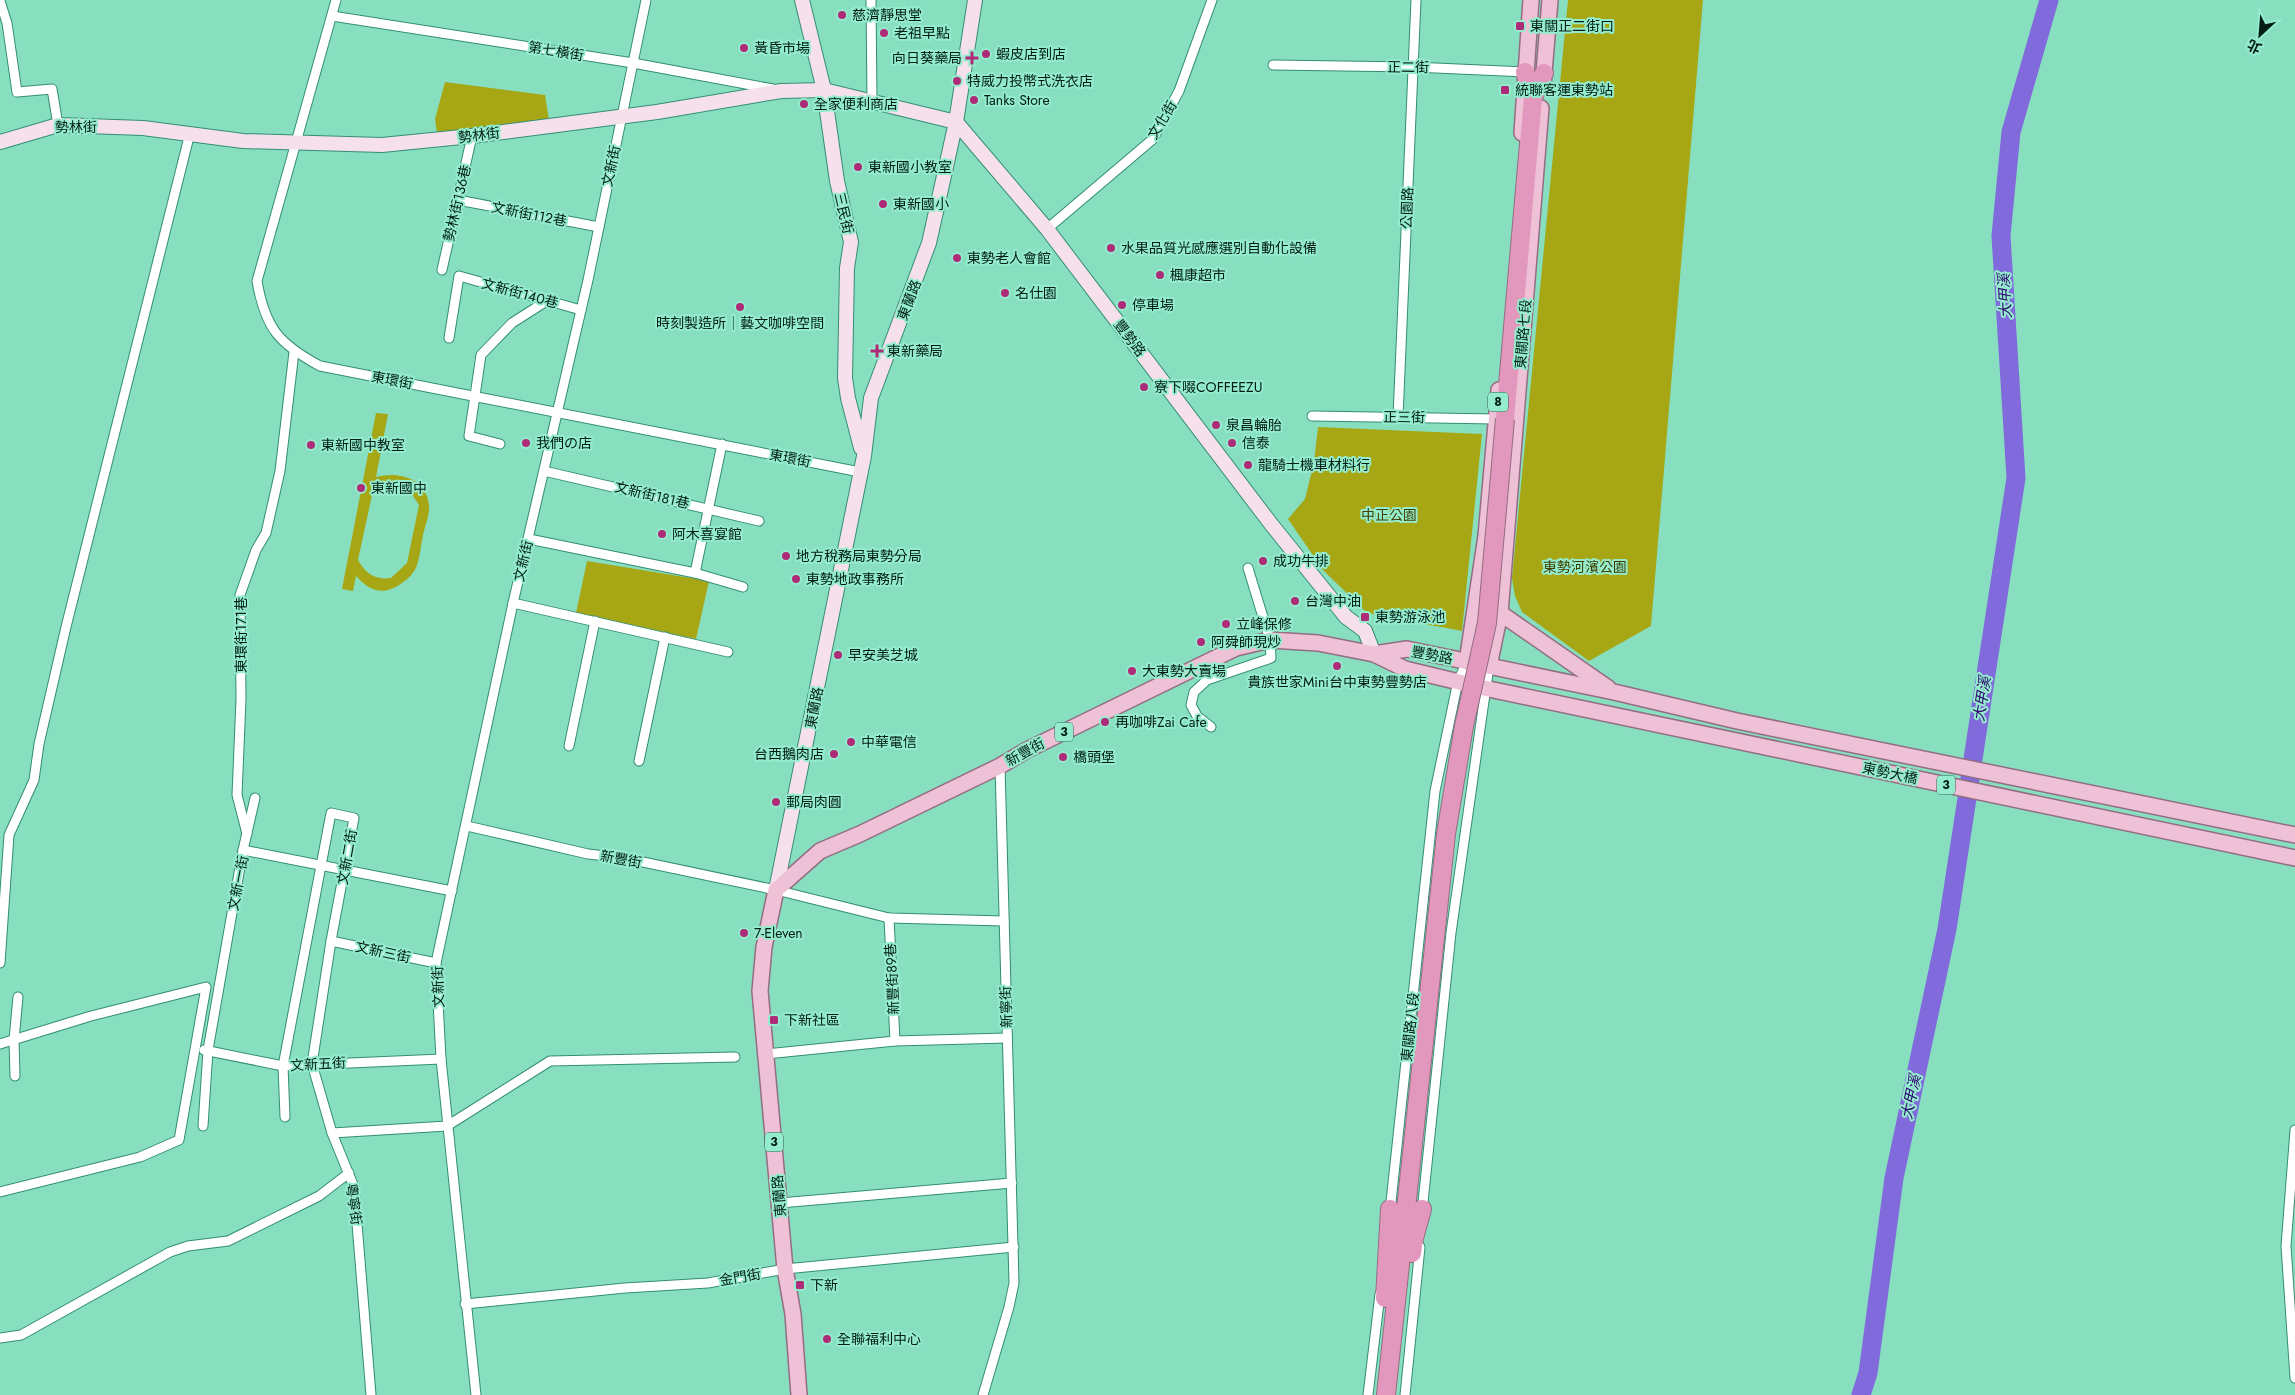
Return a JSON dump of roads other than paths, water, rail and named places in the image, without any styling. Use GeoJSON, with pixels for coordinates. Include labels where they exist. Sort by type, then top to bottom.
{"type":"FeatureCollection","features":[{"type":"Feature","properties":{"kind":"highway"},"geometry":{"type":"LineString","coordinates":[[1525,72],[1533,98]]}},
{"type":"Feature","properties":{"kind":"highway"},"geometry":{"type":"LineString","coordinates":[[1386,1395],[1446,834],[1464,726],[1487,623],[1501,419],[1533,98],[1544,73]]}},
{"type":"Feature","properties":{"kind":"highway"},"geometry":{"type":"LineString","coordinates":[[1376,1395],[1384,1312],[1390,1209]]}},
{"type":"Feature","properties":{"kind":"highway"},"geometry":{"type":"LineString","coordinates":[[1395,1395],[1414,1238],[1422,1209]]}},
{"type":"Feature","properties":{"kind":"main road","name":"東關路七段"},"geometry":{"type":"LineString","coordinates":[[1467,662],[1501,419],[1531,0]]}},
{"type":"Feature","properties":{"kind":"main road","name":"東關路七段"},"geometry":{"type":"LineString","coordinates":[[1489,666],[1500,613],[1550,0]]}},
{"type":"Feature","properties":{"kind":"main road"},"geometry":{"type":"LineString","coordinates":[[1486,536],[1506,538]]}},
{"type":"Feature","properties":{"kind":"main road"},"geometry":{"type":"LineString","coordinates":[[1500,613],[1614,692]]}},
{"type":"Feature","properties":{"kind":"main road","name":"新豐街"},"geometry":{"type":"LineString","coordinates":[[776,890],[820,851],[860,834],[1000,766],[1027,750],[1236,648],[1270,640],[1318,643],[1374,654]]}},
{"type":"Feature","properties":{"kind":"main road","name":"豐勢路"},"geometry":{"type":"LineString","coordinates":[[1374,654],[1407,649],[1489,666]]}},
{"type":"Feature","properties":{"kind":"main road","name":"豐勢路"},"geometry":{"type":"LineString","coordinates":[[1374,654],[1405,669],[1484,688]]}},
{"type":"Feature","properties":{"kind":"main road","name":"東勢大橋"},"geometry":{"type":"LineString","coordinates":[[1489,666],[1614,692],[1737,721],[2295,835]]}},
{"type":"Feature","properties":{"kind":"main road","name":"東勢大橋"},"geometry":{"type":"LineString","coordinates":[[1484,688],[2295,858]]}},
{"type":"Feature","properties":{"kind":"main road","name":"東蘭路"},"geometry":{"type":"LineString","coordinates":[[776,890],[764,947],[760,991],[785,1269],[793,1314],[799,1395]]}},
{"type":"Feature","properties":{"kind":"street","name":"東環街"},"geometry":{"type":"LineString","coordinates":[[336,0],[257,281],[262,308],[274,330],[294,352],[320,366],[860,472]]}},
{"type":"Feature","properties":{"kind":"street","name":"文新街"},"geometry":{"type":"LineString","coordinates":[[447,1126],[436,963],[467,826],[513,603],[581,310],[646,0]]}},
{"type":"Feature","properties":{"kind":"street","name":"三民街"},"geometry":{"type":"LineString","coordinates":[[802,0],[824,90],[837,181],[850,242],[847,268],[845,378],[848,398],[864,456]]}},
{"type":"Feature","properties":{"kind":"street"},"geometry":{"type":"LineString","coordinates":[[871,0],[872,100]]}},
{"type":"Feature","properties":{"kind":"street"},"geometry":{"type":"LineString","coordinates":[[956,122],[975,0]]}},
{"type":"Feature","properties":{"kind":"street","name":"文化街"},"geometry":{"type":"LineString","coordinates":[[1047,229],[1153,139],[1179,91],[1212,0]]}},
{"type":"Feature","properties":{"kind":"street","name":"公園路"},"geometry":{"type":"LineString","coordinates":[[1398,417],[1416,0]]}},
{"type":"Feature","properties":{"kind":"street"},"geometry":{"type":"LineString","coordinates":[[0,1],[7,23],[17,92],[52,89],[58,125]]}},
{"type":"Feature","properties":{"kind":"street","name":"第七橫街"},"geometry":{"type":"LineString","coordinates":[[332,16],[633,63],[780,91]]}},
{"type":"Feature","properties":{"kind":"street","name":"正二街"},"geometry":{"type":"LineString","coordinates":[[1273,65],[1413,67],[1544,73]]}},
{"type":"Feature","properties":{"kind":"street","name":"勢林街"},"geometry":{"type":"LineString","coordinates":[[0,142],[58,125],[143,128],[190,132],[243,141],[382,145],[472,136],[621,117],[780,91],[824,90],[872,100],[956,122]]}},
{"type":"Feature","properties":{"kind":"street","name":"豐勢路"},"geometry":{"type":"LineString","coordinates":[[956,122],[1047,229],[1270,524],[1346,617],[1365,632],[1374,654]]}},
{"type":"Feature","properties":{"kind":"street","name":"東蘭路"},"geometry":{"type":"LineString","coordinates":[[776,890],[864,456],[871,398],[925,257],[956,122]]}},
{"type":"Feature","properties":{"kind":"street"},"geometry":{"type":"LineString","coordinates":[[0,963],[9,835],[34,780],[39,744],[66,627],[190,132]]}},
{"type":"Feature","properties":{"kind":"street","name":"勢林街136巷"},"geometry":{"type":"LineString","coordinates":[[442,270],[472,136]]}},
{"type":"Feature","properties":{"kind":"street","name":"文新街112巷"},"geometry":{"type":"LineString","coordinates":[[458,200],[599,227]]}},
{"type":"Feature","properties":{"kind":"street","name":"文新街140巷"},"geometry":{"type":"LineString","coordinates":[[449,338],[459,276],[581,310]]}},
{"type":"Feature","properties":{"kind":"street"},"geometry":{"type":"LineString","coordinates":[[500,444],[469,436],[481,355],[512,323],[548,300]]}},
{"type":"Feature","properties":{"kind":"street","name":"東環街171巷"},"geometry":{"type":"LineString","coordinates":[[246,834],[237,794],[241,699],[240,595],[256,550],[266,533],[280,470],[294,352]]}},
{"type":"Feature","properties":{"kind":"street","name":"正三街"},"geometry":{"type":"LineString","coordinates":[[1312,416],[1501,419]]}},
{"type":"Feature","properties":{"kind":"street"},"geometry":{"type":"LineString","coordinates":[[695,573],[722,444]]}},
{"type":"Feature","properties":{"kind":"street","name":"文新街181巷"},"geometry":{"type":"LineString","coordinates":[[544,471],[709,508],[758,521]]}},
{"type":"Feature","properties":{"kind":"street"},"geometry":{"type":"LineString","coordinates":[[529,539],[695,573],[743,587]]}},
{"type":"Feature","properties":{"kind":"street"},"geometry":{"type":"LineString","coordinates":[[1211,727],[1198,716],[1191,705],[1194,692],[1206,680],[1271,658],[1270,640],[1248,568]]}},
{"type":"Feature","properties":{"kind":"street"},"geometry":{"type":"LineString","coordinates":[[513,603],[728,652]]}},
{"type":"Feature","properties":{"kind":"street"},"geometry":{"type":"LineString","coordinates":[[569,746],[595,622]]}},
{"type":"Feature","properties":{"kind":"street"},"geometry":{"type":"LineString","coordinates":[[639,760],[665,638]]}},
{"type":"Feature","properties":{"kind":"street","name":"東關路八段"},"geometry":{"type":"LineString","coordinates":[[1368,1395],[1435,791],[1458,681],[1467,662]]}},
{"type":"Feature","properties":{"kind":"street"},"geometry":{"type":"LineString","coordinates":[[1405,1395],[1421,1240],[1422,1209],[1451,933],[1484,688],[1489,666]]}},
{"type":"Feature","properties":{"kind":"street","name":"新寧街"},"geometry":{"type":"LineString","coordinates":[[1000,766],[1014,1247]]}},
{"type":"Feature","properties":{"kind":"street"},"geometry":{"type":"LineString","coordinates":[[243,850],[255,798]]}},
{"type":"Feature","properties":{"kind":"street","name":"文新二街"},"geometry":{"type":"LineString","coordinates":[[285,1116],[284,1066],[331,813],[354,818],[331,941],[312,1064],[332,1133]]}},
{"type":"Feature","properties":{"kind":"street","name":"新豐街"},"geometry":{"type":"LineString","coordinates":[[467,826],[588,854],[624,858],[776,890],[889,918],[1004,921]]}},
{"type":"Feature","properties":{"kind":"street","name":"文新一街"},"geometry":{"type":"LineString","coordinates":[[203,1126],[208,1050],[243,850],[452,891]]}},
{"type":"Feature","properties":{"kind":"street","name":"新豐街89巷"},"geometry":{"type":"LineString","coordinates":[[889,918],[895,1041]]}},
{"type":"Feature","properties":{"kind":"street","name":"文新三街"},"geometry":{"type":"LineString","coordinates":[[331,941],[436,963]]}},
{"type":"Feature","properties":{"kind":"street"},"geometry":{"type":"LineString","coordinates":[[0,1044],[92,1016],[206,987],[179,1140],[140,1157],[0,1192]]}},
{"type":"Feature","properties":{"kind":"street"},"geometry":{"type":"LineString","coordinates":[[15,1076],[14,1040],[18,997]]}},
{"type":"Feature","properties":{"kind":"street"},"geometry":{"type":"LineString","coordinates":[[766,1054],[895,1041],[1007,1038]]}},
{"type":"Feature","properties":{"kind":"street","name":"文新五街"},"geometry":{"type":"LineString","coordinates":[[196,1048],[284,1066],[441,1059]]}},
{"type":"Feature","properties":{"kind":"street"},"geometry":{"type":"LineString","coordinates":[[332,1133],[447,1126],[550,1061],[735,1057]]}},
{"type":"Feature","properties":{"kind":"street"},"geometry":{"type":"LineString","coordinates":[[447,1126],[476,1395]]}},
{"type":"Feature","properties":{"kind":"street"},"geometry":{"type":"LineString","coordinates":[[2295,1130],[2286,1246],[2295,1378]]}},
{"type":"Feature","properties":{"kind":"street","name":"粵寧街"},"geometry":{"type":"LineString","coordinates":[[332,1133],[354,1187],[371,1395]]}},
{"type":"Feature","properties":{"kind":"street"},"geometry":{"type":"LineString","coordinates":[[0,1338],[21,1335],[170,1252],[188,1246],[228,1241],[318,1196],[349,1173]]}},
{"type":"Feature","properties":{"kind":"street"},"geometry":{"type":"LineString","coordinates":[[780,1203],[1012,1183]]}},
{"type":"Feature","properties":{"kind":"street"},"geometry":{"type":"LineString","coordinates":[[983,1395],[1009,1307],[1014,1283],[1014,1247]]}},
{"type":"Feature","properties":{"kind":"street","name":"金門街"},"geometry":{"type":"LineString","coordinates":[[465,1304],[625,1288],[708,1283],[785,1269],[1014,1247]]}},
{"type":"Feature","properties":{"kind":"waterway","name":"大甲溪"},"geometry":{"type":"LineString","coordinates":[[1861,1395],[1868,1373],[1894,1178],[1947,929],[2016,478],[2001,236],[2011,132],[2049,0]]}},
{"type":"Feature","properties":{"kind":"place","name":"慈濟靜思堂"},"geometry":{"type":"Point","coordinates":[842,15]}},
{"type":"Feature","properties":{"kind":"place","name":"東關正二街口"},"geometry":{"type":"Point","coordinates":[1520,26]}},
{"type":"Feature","properties":{"kind":"place","name":"老祖早點"},"geometry":{"type":"Point","coordinates":[884,33]}},
{"type":"Feature","properties":{"kind":"place","name":"黃昏市場"},"geometry":{"type":"Point","coordinates":[744,48]}},
{"type":"Feature","properties":{"kind":"place","name":"蝦皮店到店"},"geometry":{"type":"Point","coordinates":[986,54]}},
{"type":"Feature","properties":{"kind":"place","name":"向日葵藥局"},"geometry":{"type":"Point","coordinates":[972,58]}},
{"type":"Feature","properties":{"kind":"place","name":"特威力投幣式洗衣店"},"geometry":{"type":"Point","coordinates":[957,81]}},
{"type":"Feature","properties":{"kind":"place","name":"統聯客運東勢站"},"geometry":{"type":"Point","coordinates":[1505,90]}},
{"type":"Feature","properties":{"kind":"place","name":"Tanks Store"},"geometry":{"type":"Point","coordinates":[974,100]}},
{"type":"Feature","properties":{"kind":"place","name":"全家便利商店"},"geometry":{"type":"Point","coordinates":[804,104]}},
{"type":"Feature","properties":{"kind":"place","name":"東新國小教室"},"geometry":{"type":"Point","coordinates":[858,167]}},
{"type":"Feature","properties":{"kind":"place","name":"東新國小"},"geometry":{"type":"Point","coordinates":[883,204]}},
{"type":"Feature","properties":{"kind":"place","name":"水果品質光感應選別自動化設備"},"geometry":{"type":"Point","coordinates":[1111,248]}},
{"type":"Feature","properties":{"kind":"place","name":"東勢老人會館"},"geometry":{"type":"Point","coordinates":[957,258]}},
{"type":"Feature","properties":{"kind":"place","name":"楓康超市"},"geometry":{"type":"Point","coordinates":[1160,275]}},
{"type":"Feature","properties":{"kind":"place","name":"名仕園"},"geometry":{"type":"Point","coordinates":[1005,293]}},
{"type":"Feature","properties":{"kind":"place","name":"停車場"},"geometry":{"type":"Point","coordinates":[1122,305]}},
{"type":"Feature","properties":{"kind":"place","name":"時刻製造所｜藝文咖啡空間"},"geometry":{"type":"Point","coordinates":[740,307]}},
{"type":"Feature","properties":{"kind":"place","name":"東新藥局"},"geometry":{"type":"Point","coordinates":[877,351]}},
{"type":"Feature","properties":{"kind":"place","name":"寮下啜COFFEEZU"},"geometry":{"type":"Point","coordinates":[1144,387]}},
{"type":"Feature","properties":{"kind":"place","name":"泉昌輪胎"},"geometry":{"type":"Point","coordinates":[1216,425]}},
{"type":"Feature","properties":{"kind":"place","name":"我們の店"},"geometry":{"type":"Point","coordinates":[526,443]}},
{"type":"Feature","properties":{"kind":"place","name":"信泰"},"geometry":{"type":"Point","coordinates":[1232,443]}},
{"type":"Feature","properties":{"kind":"place","name":"東新國中教室"},"geometry":{"type":"Point","coordinates":[311,445]}},
{"type":"Feature","properties":{"kind":"place","name":"龍騎士機車材料行"},"geometry":{"type":"Point","coordinates":[1248,465]}},
{"type":"Feature","properties":{"kind":"place","name":"東新國中"},"geometry":{"type":"Point","coordinates":[361,488]}},
{"type":"Feature","properties":{"kind":"place","name":"阿木喜宴館"},"geometry":{"type":"Point","coordinates":[662,534]}},
{"type":"Feature","properties":{"kind":"place","name":"地方稅務局東勢分局"},"geometry":{"type":"Point","coordinates":[786,556]}},
{"type":"Feature","properties":{"kind":"place","name":"成功牛排"},"geometry":{"type":"Point","coordinates":[1263,561]}},
{"type":"Feature","properties":{"kind":"place","name":"東勢地政事務所"},"geometry":{"type":"Point","coordinates":[796,579]}},
{"type":"Feature","properties":{"kind":"place","name":"台灣中油"},"geometry":{"type":"Point","coordinates":[1295,601]}},
{"type":"Feature","properties":{"kind":"place","name":"東勢游泳池"},"geometry":{"type":"Point","coordinates":[1365,617]}},
{"type":"Feature","properties":{"kind":"place","name":"立峰保修"},"geometry":{"type":"Point","coordinates":[1226,624]}},
{"type":"Feature","properties":{"kind":"place","name":"阿舜師現炒"},"geometry":{"type":"Point","coordinates":[1201,642]}},
{"type":"Feature","properties":{"kind":"place","name":"早安美芝城"},"geometry":{"type":"Point","coordinates":[838,655]}},
{"type":"Feature","properties":{"kind":"place","name":"貴族世家Mini台中東勢豐勢店"},"geometry":{"type":"Point","coordinates":[1337,666]}},
{"type":"Feature","properties":{"kind":"place","name":"大東勢大賣場"},"geometry":{"type":"Point","coordinates":[1132,671]}},
{"type":"Feature","properties":{"kind":"place","name":"再咖啡Zai Cafe"},"geometry":{"type":"Point","coordinates":[1105,722]}},
{"type":"Feature","properties":{"kind":"place","name":"中華電信"},"geometry":{"type":"Point","coordinates":[851,742]}},
{"type":"Feature","properties":{"kind":"place","name":"台西鵝肉店"},"geometry":{"type":"Point","coordinates":[834,754]}},
{"type":"Feature","properties":{"kind":"place","name":"橋頭堡"},"geometry":{"type":"Point","coordinates":[1063,757]}},
{"type":"Feature","properties":{"kind":"place","name":"郵局肉圓"},"geometry":{"type":"Point","coordinates":[776,802]}},
{"type":"Feature","properties":{"kind":"place","name":"7-Eleven"},"geometry":{"type":"Point","coordinates":[744,933]}},
{"type":"Feature","properties":{"kind":"place","name":"下新社區"},"geometry":{"type":"Point","coordinates":[774,1020]}},
{"type":"Feature","properties":{"kind":"place","name":"下新"},"geometry":{"type":"Point","coordinates":[800,1285]}},
{"type":"Feature","properties":{"kind":"place","name":"全聯福利中心"},"geometry":{"type":"Point","coordinates":[827,1339]}},
{"type":"Feature","properties":{"kind":"park label","name":"中正公園"},"geometry":{"type":"Point","coordinates":[1389,515]}},
{"type":"Feature","properties":{"kind":"park label","name":"東勢河濱公園"},"geometry":{"type":"Point","coordinates":[1585,567]}}]}
